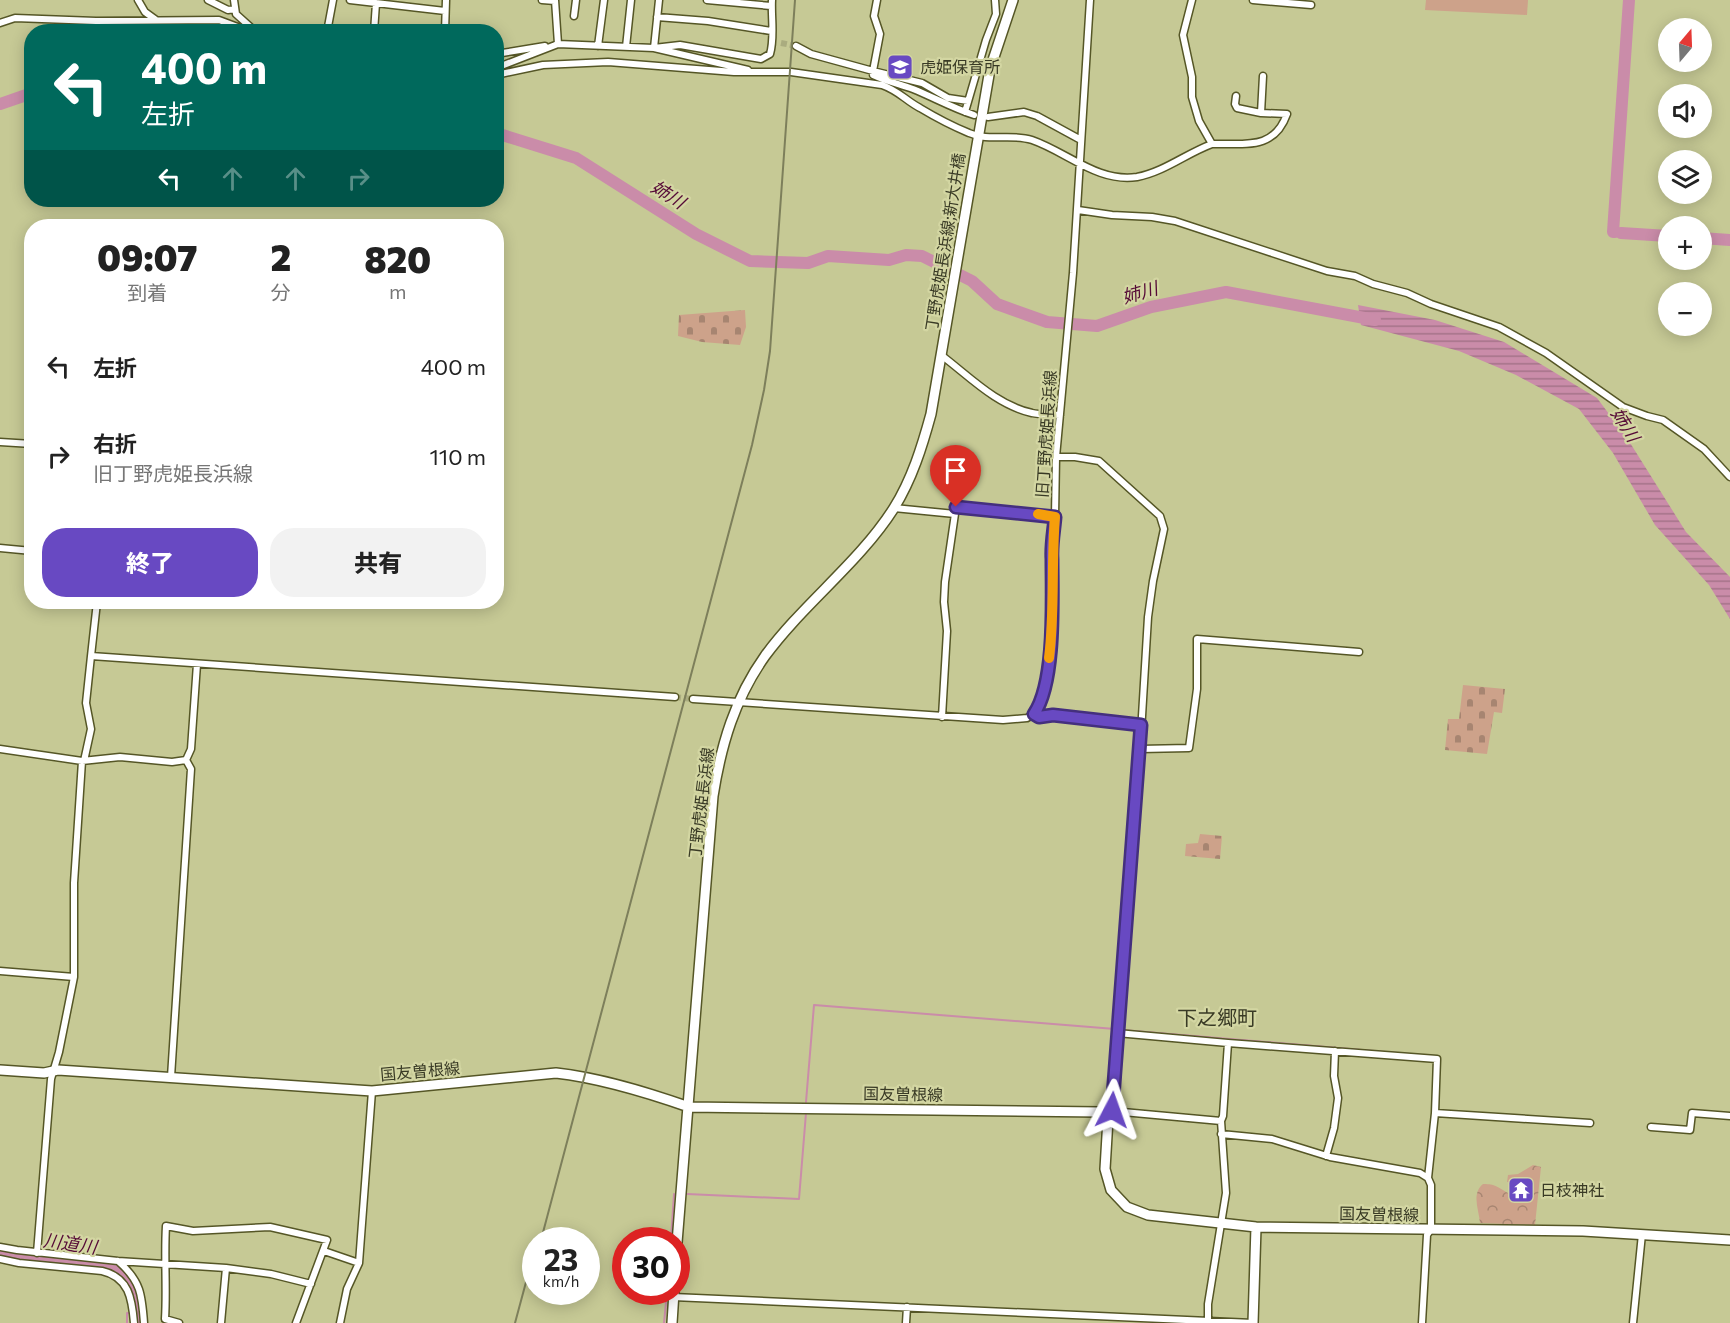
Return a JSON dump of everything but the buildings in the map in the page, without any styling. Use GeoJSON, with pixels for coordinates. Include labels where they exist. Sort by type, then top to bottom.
{"type":"FeatureCollection","features":[{"type":"Feature","properties":{"kind":"main road"},"geometry":{"type":"LineString","coordinates":[[977,139],[990,69],[1013,0]]}},
{"type":"Feature","properties":{"kind":"main road","name":"丁野虎姫長浜線;新大井橋"},"geometry":{"type":"LineString","coordinates":[[942,351],[977,139]]}},
{"type":"Feature","properties":{"kind":"main road","name":"丁野虎姫長浜線"},"geometry":{"type":"LineString","coordinates":[[678,1227],[713,796],[725,738],[739,701],[772,648],[868,543],[894,508],[908,482],[922,447],[931,414],[942,351]]}},
{"type":"Feature","properties":{"kind":"main road","name":"国友曽根線"},"geometry":{"type":"LineString","coordinates":[[0,1070],[52,1072],[58,1070],[372,1091],[556,1073],[584,1077],[647,1093],[689,1107],[1100,1112],[1109,1113],[1105,1169],[1111,1190],[1127,1207],[1148,1215],[1256,1227],[1583,1231],[1730,1240]]}},
{"type":"Feature","properties":{"kind":"main road"},"geometry":{"type":"LineString","coordinates":[[1253,1323],[1256,1227]]}},
{"type":"Feature","properties":{"kind":"main road"},"geometry":{"type":"LineString","coordinates":[[672,1323],[673,1305]]}},
{"type":"Feature","properties":{"kind":"street"},"geometry":{"type":"LineString","coordinates":[[138,0],[145,12],[156,20]]}},
{"type":"Feature","properties":{"kind":"street"},"geometry":{"type":"LineString","coordinates":[[208,0],[228,10],[235,9]]}},
{"type":"Feature","properties":{"kind":"street"},"geometry":{"type":"LineString","coordinates":[[234,0],[236,14],[247,24]]}},
{"type":"Feature","properties":{"kind":"street"},"geometry":{"type":"LineString","coordinates":[[328,24],[333,0]]}},
{"type":"Feature","properties":{"kind":"street"},"geometry":{"type":"LineString","coordinates":[[350,0],[445,11]]}},
{"type":"Feature","properties":{"kind":"street"},"geometry":{"type":"LineString","coordinates":[[445,24],[446,0]]}},
{"type":"Feature","properties":{"kind":"street"},"geometry":{"type":"LineString","coordinates":[[542,0],[555,0],[558,44]]}},
{"type":"Feature","properties":{"kind":"street"},"geometry":{"type":"LineString","coordinates":[[574,16],[576,0]]}},
{"type":"Feature","properties":{"kind":"street"},"geometry":{"type":"LineString","coordinates":[[598,46],[604,0]]}},
{"type":"Feature","properties":{"kind":"street"},"geometry":{"type":"LineString","coordinates":[[626,47],[631,0]]}},
{"type":"Feature","properties":{"kind":"street"},"geometry":{"type":"LineString","coordinates":[[654,48],[659,0]]}},
{"type":"Feature","properties":{"kind":"street"},"geometry":{"type":"LineString","coordinates":[[504,53],[558,44],[654,48],[680,45],[761,59],[770,54],[773,43],[771,3],[707,0]]}},
{"type":"Feature","properties":{"kind":"street"},"geometry":{"type":"LineString","coordinates":[[877,0],[874,16],[880,34],[873,75],[974,115]]}},
{"type":"Feature","properties":{"kind":"street"},"geometry":{"type":"LineString","coordinates":[[965,112],[996,14],[995,0]]}},
{"type":"Feature","properties":{"kind":"street","name":"旧丁野虎姫長浜線"},"geometry":{"type":"LineString","coordinates":[[1034,714],[1043,695],[1051,640],[1056,457],[1078,210],[1090,0]]}},
{"type":"Feature","properties":{"kind":"street"},"geometry":{"type":"LineString","coordinates":[[1192,0],[1183,35],[1192,77],[1192,97],[1199,121],[1212,144]]}},
{"type":"Feature","properties":{"kind":"street"},"geometry":{"type":"LineString","coordinates":[[1253,0],[1311,5]]}},
{"type":"Feature","properties":{"kind":"street"},"geometry":{"type":"LineString","coordinates":[[374,24],[375,3]]}},
{"type":"Feature","properties":{"kind":"street"},"geometry":{"type":"LineString","coordinates":[[657,17],[708,21],[771,31]]}},
{"type":"Feature","properties":{"kind":"street"},"geometry":{"type":"LineString","coordinates":[[0,23],[15,18],[219,20],[230,24]]}},
{"type":"Feature","properties":{"kind":"street"},"geometry":{"type":"LineString","coordinates":[[773,43],[781,43]]}},
{"type":"Feature","properties":{"kind":"street"},"geometry":{"type":"LineString","coordinates":[[504,65],[558,44]]}},
{"type":"Feature","properties":{"kind":"street"},"geometry":{"type":"LineString","coordinates":[[796,46],[811,54],[922,83],[948,98],[968,101]]}},
{"type":"Feature","properties":{"kind":"street"},"geometry":{"type":"LineString","coordinates":[[654,48],[757,72]]}},
{"type":"Feature","properties":{"kind":"street"},"geometry":{"type":"LineString","coordinates":[[504,73],[543,65],[608,62],[676,69],[791,72],[882,85],[977,139],[1012,136],[1030,139],[1107,176],[1124,178],[1139,177],[1178,162],[1200,148],[1212,144],[1260,142],[1269,140],[1278,134],[1287,114],[1261,113],[1237,108],[1236,96]]}},
{"type":"Feature","properties":{"kind":"street"},"geometry":{"type":"LineString","coordinates":[[1261,113],[1263,76]]}},
{"type":"Feature","properties":{"kind":"street"},"geometry":{"type":"LineString","coordinates":[[906,97],[913,90]]}},
{"type":"Feature","properties":{"kind":"street"},"geometry":{"type":"LineString","coordinates":[[988,117],[1023,112],[1037,116],[1081,140]]}},
{"type":"Feature","properties":{"kind":"street"},"geometry":{"type":"LineString","coordinates":[[1078,210],[1175,221],[1327,271],[1355,276],[1372,284],[1407,293],[1431,304],[1499,327],[1546,353],[1623,406],[1647,417],[1663,420],[1704,449],[1730,477]]}},
{"type":"Feature","properties":{"kind":"street"},"geometry":{"type":"LineString","coordinates":[[942,351],[992,395],[1012,407],[1034,414],[1060,415]]}},
{"type":"Feature","properties":{"kind":"street"},"geometry":{"type":"LineString","coordinates":[[0,442],[24,444]]}},
{"type":"Feature","properties":{"kind":"street"},"geometry":{"type":"LineString","coordinates":[[1056,457],[1099,461],[1160,516],[1164,529],[1148,617],[1140,749],[1109,1113],[1221,1122]]}},
{"type":"Feature","properties":{"kind":"street"},"geometry":{"type":"LineString","coordinates":[[942,717],[947,631],[944,602],[945,582],[956,507],[1055,517]]}},
{"type":"Feature","properties":{"kind":"street"},"geometry":{"type":"LineString","coordinates":[[894,508],[955,514]]}},
{"type":"Feature","properties":{"kind":"street"},"geometry":{"type":"LineString","coordinates":[[0,548],[24,550]]}},
{"type":"Feature","properties":{"kind":"street"},"geometry":{"type":"LineString","coordinates":[[37,1253],[52,1072],[59,1052],[74,977],[74,883],[83,761],[91,729],[86,703],[96,609]]}},
{"type":"Feature","properties":{"kind":"street"},"geometry":{"type":"LineString","coordinates":[[1140,749],[1189,748],[1197,690],[1197,639],[1359,652]]}},
{"type":"Feature","properties":{"kind":"street"},"geometry":{"type":"LineString","coordinates":[[91,656],[675,697]]}},
{"type":"Feature","properties":{"kind":"street"},"geometry":{"type":"LineString","coordinates":[[186,760],[191,749],[197,664]]}},
{"type":"Feature","properties":{"kind":"street"},"geometry":{"type":"LineString","coordinates":[[693,699],[1003,720],[1027,718],[1034,714],[1039,717],[1053,715],[1141,725]]}},
{"type":"Feature","properties":{"kind":"street"},"geometry":{"type":"LineString","coordinates":[[0,749],[83,761],[120,757],[172,762],[186,760]]}},
{"type":"Feature","properties":{"kind":"street"},"geometry":{"type":"LineString","coordinates":[[171,1077],[191,769],[186,760]]}},
{"type":"Feature","properties":{"kind":"street"},"geometry":{"type":"LineString","coordinates":[[0,971],[74,977]]}},
{"type":"Feature","properties":{"kind":"street"},"geometry":{"type":"LineString","coordinates":[[1117,1033],[1437,1059],[1435,1113],[1428,1178],[1431,1185],[1431,1229],[1427,1235],[1422,1323]]}},
{"type":"Feature","properties":{"kind":"street"},"geometry":{"type":"LineString","coordinates":[[1208,1322],[1208,1304],[1226,1193],[1221,1122],[1228,1043]]}},
{"type":"Feature","properties":{"kind":"street"},"geometry":{"type":"LineString","coordinates":[[1326,1156],[1334,1128],[1338,1098],[1334,1076],[1335,1051]]}},
{"type":"Feature","properties":{"kind":"street"},"geometry":{"type":"LineString","coordinates":[[340,1323],[347,1289],[359,1263],[372,1091]]}},
{"type":"Feature","properties":{"kind":"street"},"geometry":{"type":"LineString","coordinates":[[1435,1113],[1590,1123]]}},
{"type":"Feature","properties":{"kind":"street"},"geometry":{"type":"LineString","coordinates":[[1651,1127],[1690,1130],[1692,1113],[1730,1116]]}},
{"type":"Feature","properties":{"kind":"street"},"geometry":{"type":"LineString","coordinates":[[1221,1134],[1272,1139],[1326,1156],[1420,1173],[1428,1178]]}},
{"type":"Feature","properties":{"kind":"street"},"geometry":{"type":"LineString","coordinates":[[179,1323],[165,1319],[166,1226],[193,1231],[270,1227],[327,1240],[297,1323]]}},
{"type":"Feature","properties":{"kind":"street"},"geometry":{"type":"LineString","coordinates":[[1634,1323],[1642,1234]]}},
{"type":"Feature","properties":{"kind":"street"},"geometry":{"type":"LineString","coordinates":[[0,1247],[118,1262],[226,1268],[271,1274],[311,1284]]}},
{"type":"Feature","properties":{"kind":"street"},"geometry":{"type":"LineString","coordinates":[[324,1251],[359,1263]]}},
{"type":"Feature","properties":{"kind":"street"},"geometry":{"type":"LineString","coordinates":[[0,1259],[109,1273],[122,1281],[131,1296],[134,1323]]}},
{"type":"Feature","properties":{"kind":"street"},"geometry":{"type":"LineString","coordinates":[[118,1262],[136,1279],[141,1292],[144,1323]]}},
{"type":"Feature","properties":{"kind":"street"},"geometry":{"type":"LineString","coordinates":[[221,1323],[226,1268]]}},
{"type":"Feature","properties":{"kind":"street"},"geometry":{"type":"LineString","coordinates":[[690,1295],[1088,1319],[1253,1323]]}},
{"type":"Feature","properties":{"kind":"street"},"geometry":{"type":"LineString","coordinates":[[906,1323],[907,1308]]}},
{"type":"Feature","properties":{"kind":"green space"},"geometry":{"type":"Polygon","coordinates":[[[1426,0],[1528,0],[1527,15],[1425,10],[1426,0]]]}},
{"type":"Feature","properties":{"kind":"green space"},"geometry":{"type":"Polygon","coordinates":[[[745,310],[746,327],[740,345],[702,342],[678,336],[679,315],[745,310]]]}},
{"type":"Feature","properties":{"kind":"green space"},"geometry":{"type":"Polygon","coordinates":[[[1463,685],[1505,689],[1502,713],[1494,712],[1487,754],[1445,750],[1448,719],[1459,719],[1463,685]]]}},
{"type":"Feature","properties":{"kind":"green space"},"geometry":{"type":"Polygon","coordinates":[[[1200,834],[1222,836],[1220,859],[1185,856],[1186,844],[1198,843],[1200,834]]]}},
{"type":"Feature","properties":{"kind":"green space"},"geometry":{"type":"Polygon","coordinates":[[[1533,1165],[1541,1167],[1535,1225],[1480,1223],[1477,1202],[1479,1188],[1483,1184],[1492,1185],[1512,1195],[1520,1193],[1525,1189],[1520,1183],[1507,1182],[1508,1175],[1518,1174],[1533,1165]]]}},
{"type":"Feature","properties":{"kind":"shaded area"},"geometry":{"type":"Polygon","coordinates":[[[1358,305],[1435,320],[1504,342],[1597,398],[1627,438],[1686,532],[1730,577],[1730,619],[1709,585],[1655,525],[1613,453],[1579,409],[1516,375],[1459,351],[1361,325],[1358,305]]]}},
{"type":"Feature","properties":{"kind":"waterway"},"geometry":{"type":"LineString","coordinates":[[1615,232],[1613,232],[1629,0]]}},
{"type":"Feature","properties":{"kind":"waterway","name":"姉川"},"geometry":{"type":"LineString","coordinates":[[0,104],[24,96]]}},
{"type":"Feature","properties":{"kind":"waterway","name":"姉川"},"geometry":{"type":"LineString","coordinates":[[504,136],[576,158],[696,234],[750,261],[808,263],[828,256],[889,260],[906,255],[922,256],[972,281],[997,304],[1047,322],[1097,326],[1151,307],[1226,292],[1375,320]]}},
{"type":"Feature","properties":{"kind":"waterway"},"geometry":{"type":"LineString","coordinates":[[1621,233],[1658,235]]}},
{"type":"Feature","properties":{"kind":"waterway"},"geometry":{"type":"LineString","coordinates":[[1712,239],[1730,240]]}},
{"type":"Feature","properties":{"kind":"waterway"},"geometry":{"type":"LineString","coordinates":[[806,1102],[814,1005],[1115,1029]]}},
{"type":"Feature","properties":{"kind":"waterway"},"geometry":{"type":"LineString","coordinates":[[1122,1030],[1433,1056]]}},
{"type":"Feature","properties":{"kind":"waterway"},"geometry":{"type":"LineString","coordinates":[[687,1194],[799,1199],[806,1113]]}},
{"type":"Feature","properties":{"kind":"waterway"},"geometry":{"type":"LineString","coordinates":[[672,1227],[674,1194]]}},
{"type":"Feature","properties":{"kind":"waterway","name":"川道川"},"geometry":{"type":"LineString","coordinates":[[0,1253],[108,1267],[117,1271],[124,1276],[133,1289],[139,1323]]}},
{"type":"Feature","properties":{"kind":"waterway"},"geometry":{"type":"LineString","coordinates":[[664,1323],[666,1305]]}},
{"type":"Feature","properties":{"kind":"waterway"},"geometry":{"type":"LineString","coordinates":[[127,1323],[127,1313],[129,1313]]}},
{"type":"Feature","properties":{"kind":"tunnel"},"geometry":{"type":"LineString","coordinates":[[781,43],[796,46]]}},
{"type":"Feature","properties":{"kind":"tunnel"},"geometry":{"type":"LineString","coordinates":[[675,697],[693,699]]}},
{"type":"Feature","properties":{"kind":"railway"},"geometry":{"type":"LineString","coordinates":[[544,1227],[752,445],[764,390],[770,351],[795,0]]}},
{"type":"Feature","properties":{"kind":"railway"},"geometry":{"type":"LineString","coordinates":[[515,1323],[522,1297]]}},
{"type":"Feature","properties":{"kind":"slow traffic"},"geometry":{"type":"LineString","coordinates":[[1038,514],[1055,517],[1052,557],[1054,585],[1049,658]]}},
{"type":"Feature","properties":{"kind":"place","name":"虎姫保育所"},"geometry":{"type":"Point","coordinates":[900,67]}},
{"type":"Feature","properties":{"kind":"place","name":"日枝神社"},"geometry":{"type":"Point","coordinates":[1521,1190]}},
{"type":"Feature","properties":{"kind":"district","name":"下之郷町"},"geometry":{"type":"Point","coordinates":[1217,1018]}},
{"type":"Feature","properties":{"kind":"route"},"geometry":{"type":"LineString","coordinates":[[956,507],[1055,517],[1051,640],[1043,695],[1034,714],[1039,717],[1053,715],[1141,725],[1112,1110]]}}]}
